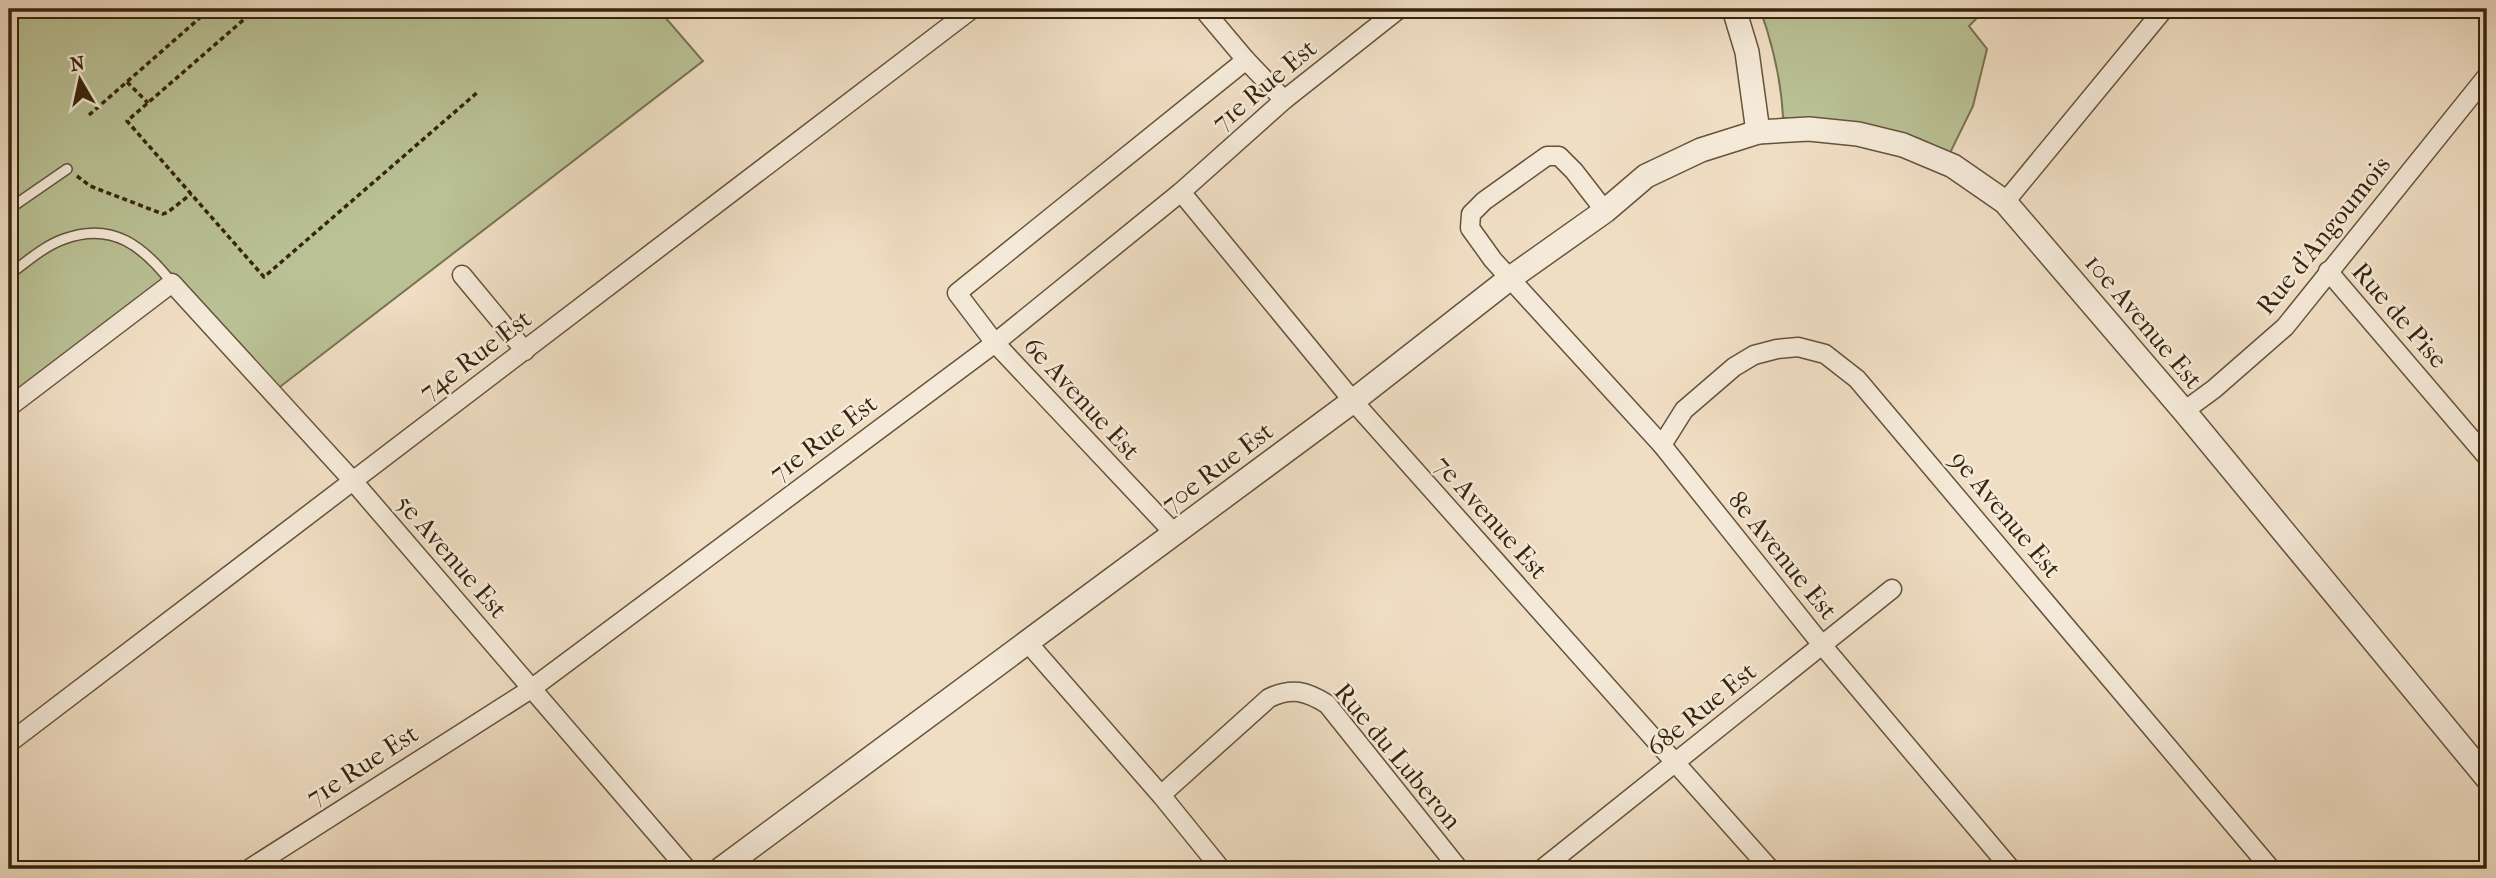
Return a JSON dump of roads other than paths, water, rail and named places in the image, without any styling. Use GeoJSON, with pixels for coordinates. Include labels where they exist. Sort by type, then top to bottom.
{"type":"FeatureCollection","features":[{"type":"Feature","properties":{"kind":"street","name":"74e Rue Est"},"geometry":{"type":"LineString","coordinates":[[9,743],[972,9]]}},
{"type":"Feature","properties":{"kind":"street"},"geometry":{"type":"LineString","coordinates":[[1203,9],[1284,100]]}},
{"type":"Feature","properties":{"kind":"street","name":"71e Rue Est"},"geometry":{"type":"LineString","coordinates":[[249,869],[531,689],[995,343],[1181,192],[1284,100],[1399,9]]}},
{"type":"Feature","properties":{"kind":"street"},"geometry":{"type":"LineString","coordinates":[[1734,9],[1747,52],[1758,132]]}},
{"type":"Feature","properties":{"kind":"street"},"geometry":{"type":"LineString","coordinates":[[2005,202],[2164,9]]}},
{"type":"Feature","properties":{"kind":"street","name":"71e Rue Est"},"geometry":{"type":"LineString","coordinates":[[957,293],[1246,60]]}},
{"type":"Feature","properties":{"kind":"street","name":"Rue d'Angoumois"},"geometry":{"type":"LineString","coordinates":[[2184,411],[2285,327],[2487,76]]}},
{"type":"Feature","properties":{"kind":"street","name":"10e Avenue Est"},"geometry":{"type":"LineString","coordinates":[[1758,132],[1809,129],[1858,134],[1903,145],[1953,166],[2005,202],[2184,411],[2487,778]]}},
{"type":"Feature","properties":{"kind":"street","name":"70e Rue Est"},"geometry":{"type":"LineString","coordinates":[[721,869],[1353,401],[1509,279],[1605,211],[1646,176],[1701,150],[1758,132]]}},
{"type":"Feature","properties":{"kind":"street","name":"8e Avenue Est"},"geometry":{"type":"LineString","coordinates":[[1605,211],[1559,156],[1547,156],[1484,201],[1471,214],[1470,228],[1509,279],[1662,445],[1822,645],[2011,869]]}},
{"type":"Feature","properties":{"kind":"street","name":"7e Avenue Est"},"geometry":{"type":"LineString","coordinates":[[1181,192],[1353,401],[1770,869]]}},
{"type":"Feature","properties":{"kind":"street","name":"Rue de Pise"},"geometry":{"type":"LineString","coordinates":[[2328,271],[2487,457]]}},
{"type":"Feature","properties":{"kind":"street"},"geometry":{"type":"LineString","coordinates":[[462,275],[525,351]]}},
{"type":"Feature","properties":{"kind":"street"},"geometry":{"type":"LineString","coordinates":[[9,407],[172,283]]}},
{"type":"Feature","properties":{"kind":"street","name":"5e Avenue Est"},"geometry":{"type":"LineString","coordinates":[[172,283],[353,481],[687,869]]}},
{"type":"Feature","properties":{"kind":"street","name":"6e Avenue Est"},"geometry":{"type":"LineString","coordinates":[[957,293],[995,343],[1174,534]]}},
{"type":"Feature","properties":{"kind":"street","name":"9e Avenue Est"},"geometry":{"type":"LineString","coordinates":[[1662,445],[1684,410],[1734,367],[1754,355],[1798,347],[1825,354],[1857,379],[2271,869]]}},
{"type":"Feature","properties":{"kind":"street","name":"68e Rue Est"},"geometry":{"type":"LineString","coordinates":[[1542,869],[1892,589]]}},
{"type":"Feature","properties":{"kind":"street"},"geometry":{"type":"LineString","coordinates":[[1028,643],[1161,795],[1221,869]]}},
{"type":"Feature","properties":{"kind":"street","name":"Rue du Luberon"},"geometry":{"type":"LineString","coordinates":[[1161,795],[1269,698],[1284,691],[1311,694],[1327,704],[1459,869]]}},
{"type":"Feature","properties":{"kind":"lane"},"geometry":{"type":"LineString","coordinates":[[9,209],[67,169]]}},
{"type":"Feature","properties":{"kind":"lane"},"geometry":{"type":"LineString","coordinates":[[9,275],[44,249],[65,239],[88,234],[108,235],[141,248],[172,283]]}}]}
